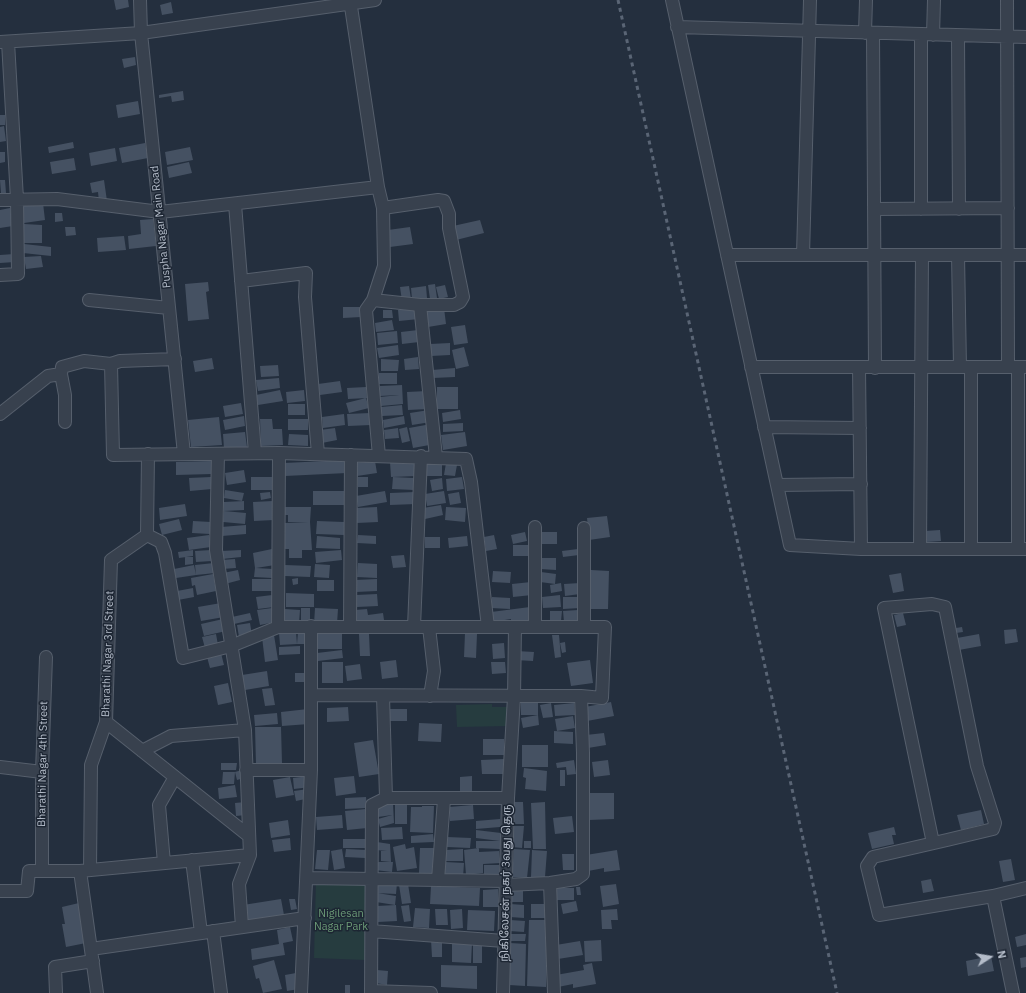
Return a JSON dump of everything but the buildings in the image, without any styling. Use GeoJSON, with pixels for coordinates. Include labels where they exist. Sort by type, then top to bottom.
{"type":"FeatureCollection","features":[{"type":"Feature","properties":{"kind":"street","name":"Puspha Nagar Main Road"},"geometry":{"type":"LineString","coordinates":[[140,0],[141,33],[184,454]]}},
{"type":"Feature","properties":{"kind":"street"},"geometry":{"type":"LineString","coordinates":[[0,275],[18,274],[17,199],[4,42],[141,33],[351,2],[375,0]]}},
{"type":"Feature","properties":{"kind":"street"},"geometry":{"type":"LineString","coordinates":[[672,0],[790,545],[862,549],[1022,549],[1017,367],[1008,255],[1007,0]]}},
{"type":"Feature","properties":{"kind":"street"},"geometry":{"type":"LineString","coordinates":[[803,255],[810,0]]}},
{"type":"Feature","properties":{"kind":"street"},"geometry":{"type":"LineString","coordinates":[[866,0],[869,33],[874,209],[875,368]]}},
{"type":"Feature","properties":{"kind":"street"},"geometry":{"type":"LineString","coordinates":[[920,209],[927,35],[934,0]]}},
{"type":"Feature","properties":{"kind":"street"},"geometry":{"type":"LineString","coordinates":[[351,2],[378,188],[383,208],[384,266],[373,300],[366,310],[379,456]]}},
{"type":"Feature","properties":{"kind":"street"},"geometry":{"type":"LineString","coordinates":[[677,27],[1026,38]]}},
{"type":"Feature","properties":{"kind":"street"},"geometry":{"type":"LineString","coordinates":[[958,36],[959,209]]}},
{"type":"Feature","properties":{"kind":"street"},"geometry":{"type":"LineString","coordinates":[[0,200],[57,200],[160,212],[378,188]]}},
{"type":"Feature","properties":{"kind":"street"},"geometry":{"type":"LineString","coordinates":[[373,300],[420,305],[454,305],[460,302],[464,297],[449,228],[449,214],[444,201],[438,200],[383,208]]}},
{"type":"Feature","properties":{"kind":"street"},"geometry":{"type":"LineString","coordinates":[[235,204],[255,453]]}},
{"type":"Feature","properties":{"kind":"street"},"geometry":{"type":"LineString","coordinates":[[874,209],[1008,208]]}},
{"type":"Feature","properties":{"kind":"street"},"geometry":{"type":"LineString","coordinates":[[727,255],[1026,255]]}},
{"type":"Feature","properties":{"kind":"street"},"geometry":{"type":"LineString","coordinates":[[920,549],[922,255]]}},
{"type":"Feature","properties":{"kind":"street"},"geometry":{"type":"LineString","coordinates":[[958,255],[965,367],[971,549]]}},
{"type":"Feature","properties":{"kind":"street"},"geometry":{"type":"LineString","coordinates":[[241,281],[306,273],[305,297],[318,454]]}},
{"type":"Feature","properties":{"kind":"street"},"geometry":{"type":"LineString","coordinates":[[89,300],[169,308]]}},
{"type":"Feature","properties":{"kind":"street"},"geometry":{"type":"LineString","coordinates":[[420,305],[436,457]]}},
{"type":"Feature","properties":{"kind":"street"},"geometry":{"type":"LineString","coordinates":[[65,422],[65,395],[61,374],[62,367],[84,361],[110,364],[120,361],[175,359]]}},
{"type":"Feature","properties":{"kind":"street"},"geometry":{"type":"LineString","coordinates":[[110,364],[113,455],[280,453],[421,456],[466,459],[471,482],[488,626]]}},
{"type":"Feature","properties":{"kind":"street"},"geometry":{"type":"LineString","coordinates":[[751,367],[1017,367]]}},
{"type":"Feature","properties":{"kind":"street"},"geometry":{"type":"LineString","coordinates":[[859,367],[862,549]]}},
{"type":"Feature","properties":{"kind":"street"},"geometry":{"type":"LineString","coordinates":[[0,414],[48,376],[61,374]]}},
{"type":"Feature","properties":{"kind":"street"},"geometry":{"type":"LineString","coordinates":[[764,427],[860,428]]}},
{"type":"Feature","properties":{"kind":"street"},"geometry":{"type":"LineString","coordinates":[[278,627],[280,453]]}},
{"type":"Feature","properties":{"kind":"street"},"geometry":{"type":"LineString","coordinates":[[148,454],[147,535],[161,542],[165,553],[183,658],[231,646],[278,627],[605,627],[602,698],[581,696],[514,697],[311,695]]}},
{"type":"Feature","properties":{"kind":"street"},"geometry":{"type":"LineString","coordinates":[[218,454],[216,550],[245,730],[250,855],[239,884],[242,927]]}},
{"type":"Feature","properties":{"kind":"street"},"geometry":{"type":"LineString","coordinates":[[350,626],[352,455]]}},
{"type":"Feature","properties":{"kind":"street"},"geometry":{"type":"LineString","coordinates":[[414,627],[421,456]]}},
{"type":"Feature","properties":{"kind":"street"},"geometry":{"type":"LineString","coordinates":[[777,485],[861,484]]}},
{"type":"Feature","properties":{"kind":"street"},"geometry":{"type":"LineString","coordinates":[[535,527],[535,627]]}},
{"type":"Feature","properties":{"kind":"street"},"geometry":{"type":"LineString","coordinates":[[584,528],[584,627]]}},
{"type":"Feature","properties":{"kind":"street","name":"Bharathi Nagar 3rd Street"},"geometry":{"type":"LineString","coordinates":[[97,993],[92,955],[85,871],[91,765],[106,722],[111,560],[147,535]]}},
{"type":"Feature","properties":{"kind":"street"},"geometry":{"type":"LineString","coordinates":[[933,843],[884,608],[932,604],[945,607],[977,766],[995,823],[992,829],[933,843],[872,857],[867,866],[879,915],[993,896],[1026,888]]}},
{"type":"Feature","properties":{"kind":"street"},"geometry":{"type":"LineString","coordinates":[[302,993],[311,770],[311,626]]}},
{"type":"Feature","properties":{"kind":"street"},"geometry":{"type":"LineString","coordinates":[[429,627],[434,671],[430,696]]}},
{"type":"Feature","properties":{"kind":"street"},"geometry":{"type":"LineString","coordinates":[[508,798],[514,697],[515,627]]}},
{"type":"Feature","properties":{"kind":"street","name":"Bharathi Nagar 4th Street"},"geometry":{"type":"LineString","coordinates":[[42,871],[42,772],[46,657]]}},
{"type":"Feature","properties":{"kind":"street"},"geometry":{"type":"LineString","coordinates":[[383,696],[386,798],[372,805],[371,992],[431,993]]}},
{"type":"Feature","properties":{"kind":"street"},"geometry":{"type":"LineString","coordinates":[[307,878],[438,880],[506,883],[550,883],[576,879],[583,874],[581,696]]}},
{"type":"Feature","properties":{"kind":"street"},"geometry":{"type":"LineString","coordinates":[[106,722],[249,836]]}},
{"type":"Feature","properties":{"kind":"street"},"geometry":{"type":"LineString","coordinates":[[142,751],[171,736],[245,730]]}},
{"type":"Feature","properties":{"kind":"street"},"geometry":{"type":"LineString","coordinates":[[0,767],[42,772]]}},
{"type":"Feature","properties":{"kind":"street"},"geometry":{"type":"LineString","coordinates":[[246,770],[311,770]]}},
{"type":"Feature","properties":{"kind":"street"},"geometry":{"type":"LineString","coordinates":[[164,863],[159,805],[175,777]]}},
{"type":"Feature","properties":{"kind":"street","name":"நிகிலேசன் நகர் 3வது தெரு"},"geometry":{"type":"LineString","coordinates":[[386,798],[508,798],[503,993]]}},
{"type":"Feature","properties":{"kind":"street"},"geometry":{"type":"LineString","coordinates":[[438,880],[444,799]]}},
{"type":"Feature","properties":{"kind":"street"},"geometry":{"type":"LineString","coordinates":[[0,891],[27,892],[30,871],[85,871],[250,855]]}},
{"type":"Feature","properties":{"kind":"street"},"geometry":{"type":"LineString","coordinates":[[192,860],[221,993]]}},
{"type":"Feature","properties":{"kind":"street"},"geometry":{"type":"LineString","coordinates":[[550,883],[554,993]]}},
{"type":"Feature","properties":{"kind":"street"},"geometry":{"type":"LineString","coordinates":[[993,896],[1013,993]]}},
{"type":"Feature","properties":{"kind":"street"},"geometry":{"type":"LineString","coordinates":[[56,993],[55,967],[92,955],[207,932],[305,918]]}},
{"type":"Feature","properties":{"kind":"street"},"geometry":{"type":"LineString","coordinates":[[371,931],[504,941]]}},
{"type":"Feature","properties":{"kind":"green space"},"geometry":{"type":"Polygon","coordinates":[[[492,704],[492,707],[508,707],[509,726],[457,727],[456,705],[492,704]]]}},
{"type":"Feature","properties":{"kind":"green space","name":"Nigilesan Nagar Park"},"geometry":{"type":"Polygon","coordinates":[[[316,880],[368,882],[366,960],[314,958],[316,880]]]}},
{"type":"Feature","properties":{"kind":"railway"},"geometry":{"type":"LineString","coordinates":[[618,0],[837,993]]}}]}
